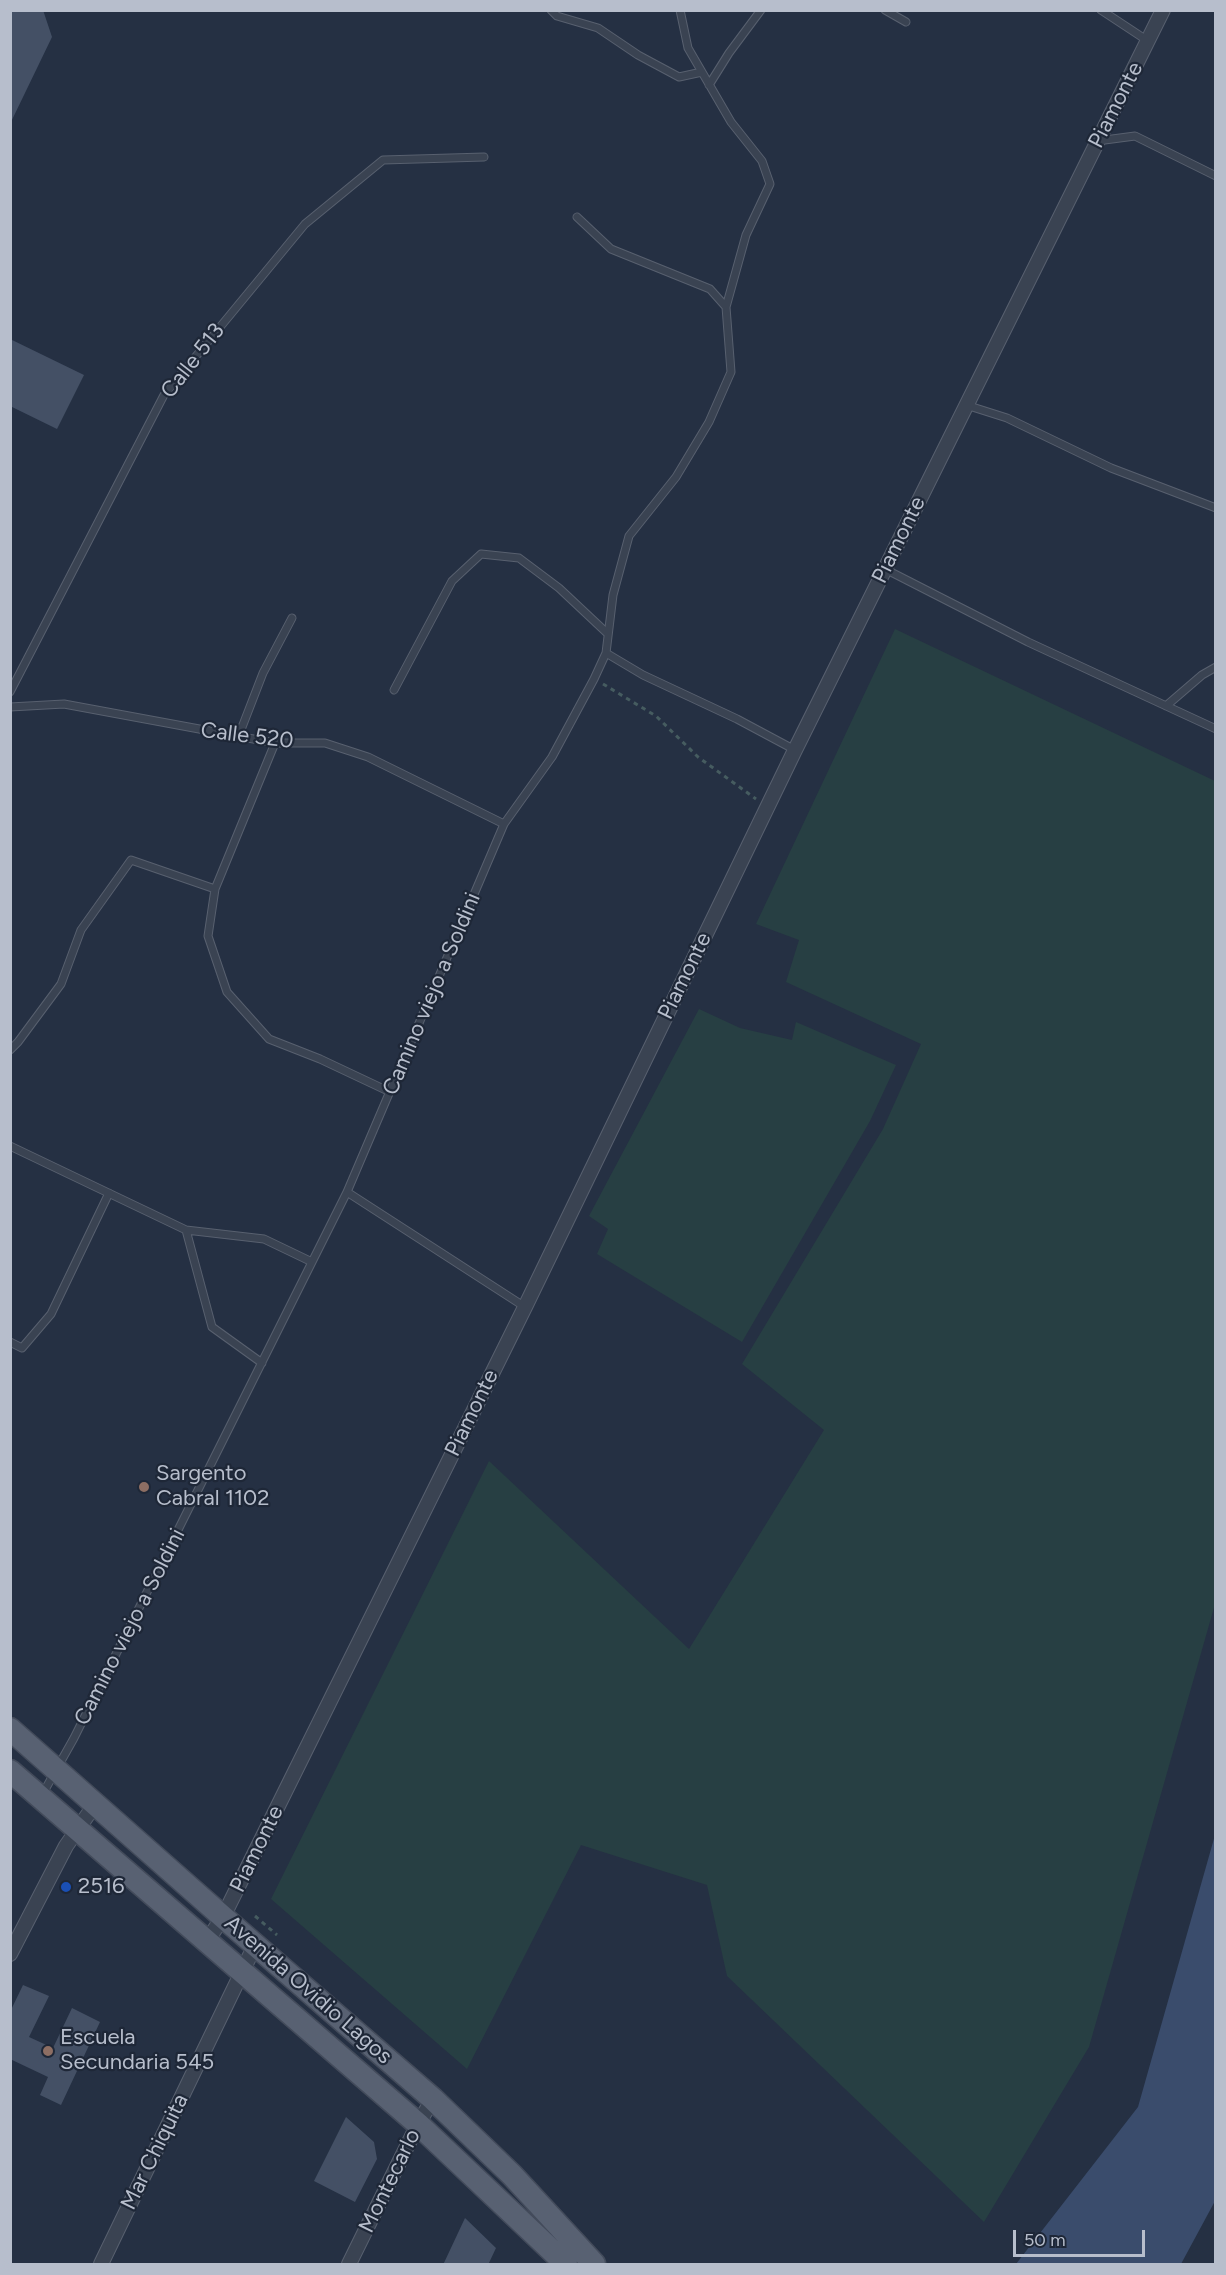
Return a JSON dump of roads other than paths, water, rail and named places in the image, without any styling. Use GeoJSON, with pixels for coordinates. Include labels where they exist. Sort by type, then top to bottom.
{"type":"FeatureCollection","features":[{"type":"Feature","properties":{"kind":"main road","name":"Avenida Ovidio Lagos"},"geometry":{"type":"LineString","coordinates":[[10,1729],[433,2099],[512,2175],[592,2264]]}},
{"type":"Feature","properties":{"kind":"main road","name":"Avenida Ovidio Lagos"},"geometry":{"type":"LineString","coordinates":[[10,1771],[418,2124],[566,2265]]}},
{"type":"Feature","properties":{"kind":"street","name":"Piamonte"},"geometry":{"type":"LineString","coordinates":[[207,1941],[223,1917],[525,1306],[795,750],[1163,10]]}},
{"type":"Feature","properties":{"kind":"street"},"geometry":{"type":"LineString","coordinates":[[10,1954],[66,1846],[96,1803]]}},
{"type":"Feature","properties":{"kind":"street","name":"Mar Chiquita"},"geometry":{"type":"LineString","coordinates":[[101,2265],[256,1943]]}},
{"type":"Feature","properties":{"kind":"street","name":"Montecarlo"},"geometry":{"type":"LineString","coordinates":[[350,2265],[418,2124],[433,2099]]}},
{"type":"Feature","properties":{"kind":"lane"},"geometry":{"type":"LineString","coordinates":[[551,10],[557,16],[598,28],[638,55],[679,77],[702,72]]}},
{"type":"Feature","properties":{"kind":"lane"},"geometry":{"type":"LineString","coordinates":[[680,10],[688,48],[709,85],[761,10]]}},
{"type":"Feature","properties":{"kind":"lane"},"geometry":{"type":"LineString","coordinates":[[885,10],[906,22]]}},
{"type":"Feature","properties":{"kind":"lane"},"geometry":{"type":"LineString","coordinates":[[1101,10],[1148,41]]}},
{"type":"Feature","properties":{"kind":"lane","name":"Camino viejo a Soldini"},"geometry":{"type":"LineString","coordinates":[[41,1797],[347,1192],[504,824],[552,757],[594,679],[606,653],[613,595],[629,536],[676,477],[709,422],[731,372],[726,307],[746,235],[770,184],[762,161],[731,122],[709,85]]}},
{"type":"Feature","properties":{"kind":"lane"},"geometry":{"type":"LineString","coordinates":[[1097,141],[1135,136],[1215,176]]}},
{"type":"Feature","properties":{"kind":"lane","name":"Calle 513"},"geometry":{"type":"LineString","coordinates":[[10,692],[164,395],[305,224],[382,160],[484,157]]}},
{"type":"Feature","properties":{"kind":"lane"},"geometry":{"type":"LineString","coordinates":[[578,217],[611,249],[710,290],[726,307]]}},
{"type":"Feature","properties":{"kind":"lane"},"geometry":{"type":"LineString","coordinates":[[966,405],[1007,418],[1111,468],[1215,508]]}},
{"type":"Feature","properties":{"kind":"lane"},"geometry":{"type":"LineString","coordinates":[[394,690],[452,580],[481,554],[519,558],[559,588],[608,634]]}},
{"type":"Feature","properties":{"kind":"lane"},"geometry":{"type":"LineString","coordinates":[[885,569],[1028,642],[1215,729]]}},
{"type":"Feature","properties":{"kind":"lane"},"geometry":{"type":"LineString","coordinates":[[239,735],[263,673],[292,618]]}},
{"type":"Feature","properties":{"kind":"lane"},"geometry":{"type":"LineString","coordinates":[[606,653],[643,675],[737,719],[795,750]]}},
{"type":"Feature","properties":{"kind":"lane"},"geometry":{"type":"LineString","coordinates":[[1166,706],[1202,675],[1215,667]]}},
{"type":"Feature","properties":{"kind":"lane","name":"Calle 520"},"geometry":{"type":"LineString","coordinates":[[10,707],[64,704],[275,743],[325,743],[368,757],[504,824]]}},
{"type":"Feature","properties":{"kind":"lane"},"geometry":{"type":"LineString","coordinates":[[275,743],[215,889],[208,936],[227,992],[269,1039],[320,1059],[390,1092]]}},
{"type":"Feature","properties":{"kind":"lane"},"geometry":{"type":"LineString","coordinates":[[10,1050],[61,984],[81,930],[131,860],[215,889]]}},
{"type":"Feature","properties":{"kind":"lane"},"geometry":{"type":"LineString","coordinates":[[10,1146],[186,1230],[264,1239],[312,1263]]}},
{"type":"Feature","properties":{"kind":"lane"},"geometry":{"type":"LineString","coordinates":[[347,1192],[525,1306]]}},
{"type":"Feature","properties":{"kind":"lane"},"geometry":{"type":"LineString","coordinates":[[10,1342],[22,1348],[51,1314],[109,1193]]}},
{"type":"Feature","properties":{"kind":"lane"},"geometry":{"type":"LineString","coordinates":[[186,1230],[212,1327],[262,1363]]}},
{"type":"Feature","properties":{"kind":"water"},"geometry":{"type":"Polygon","coordinates":[[[1215,1835],[1215,2201],[1181,2264],[1016,2264],[1138,2107],[1215,1835]]]}},
{"type":"Feature","properties":{"kind":"place","name":"Sargento Cabral 1102"},"geometry":{"type":"Point","coordinates":[144,1487]}},
{"type":"Feature","properties":{"kind":"place","name":"2516"},"geometry":{"type":"Point","coordinates":[66,1887]}},
{"type":"Feature","properties":{"kind":"place","name":"Escuela Secundaria 545"},"geometry":{"type":"Point","coordinates":[48,2051]}}]}
